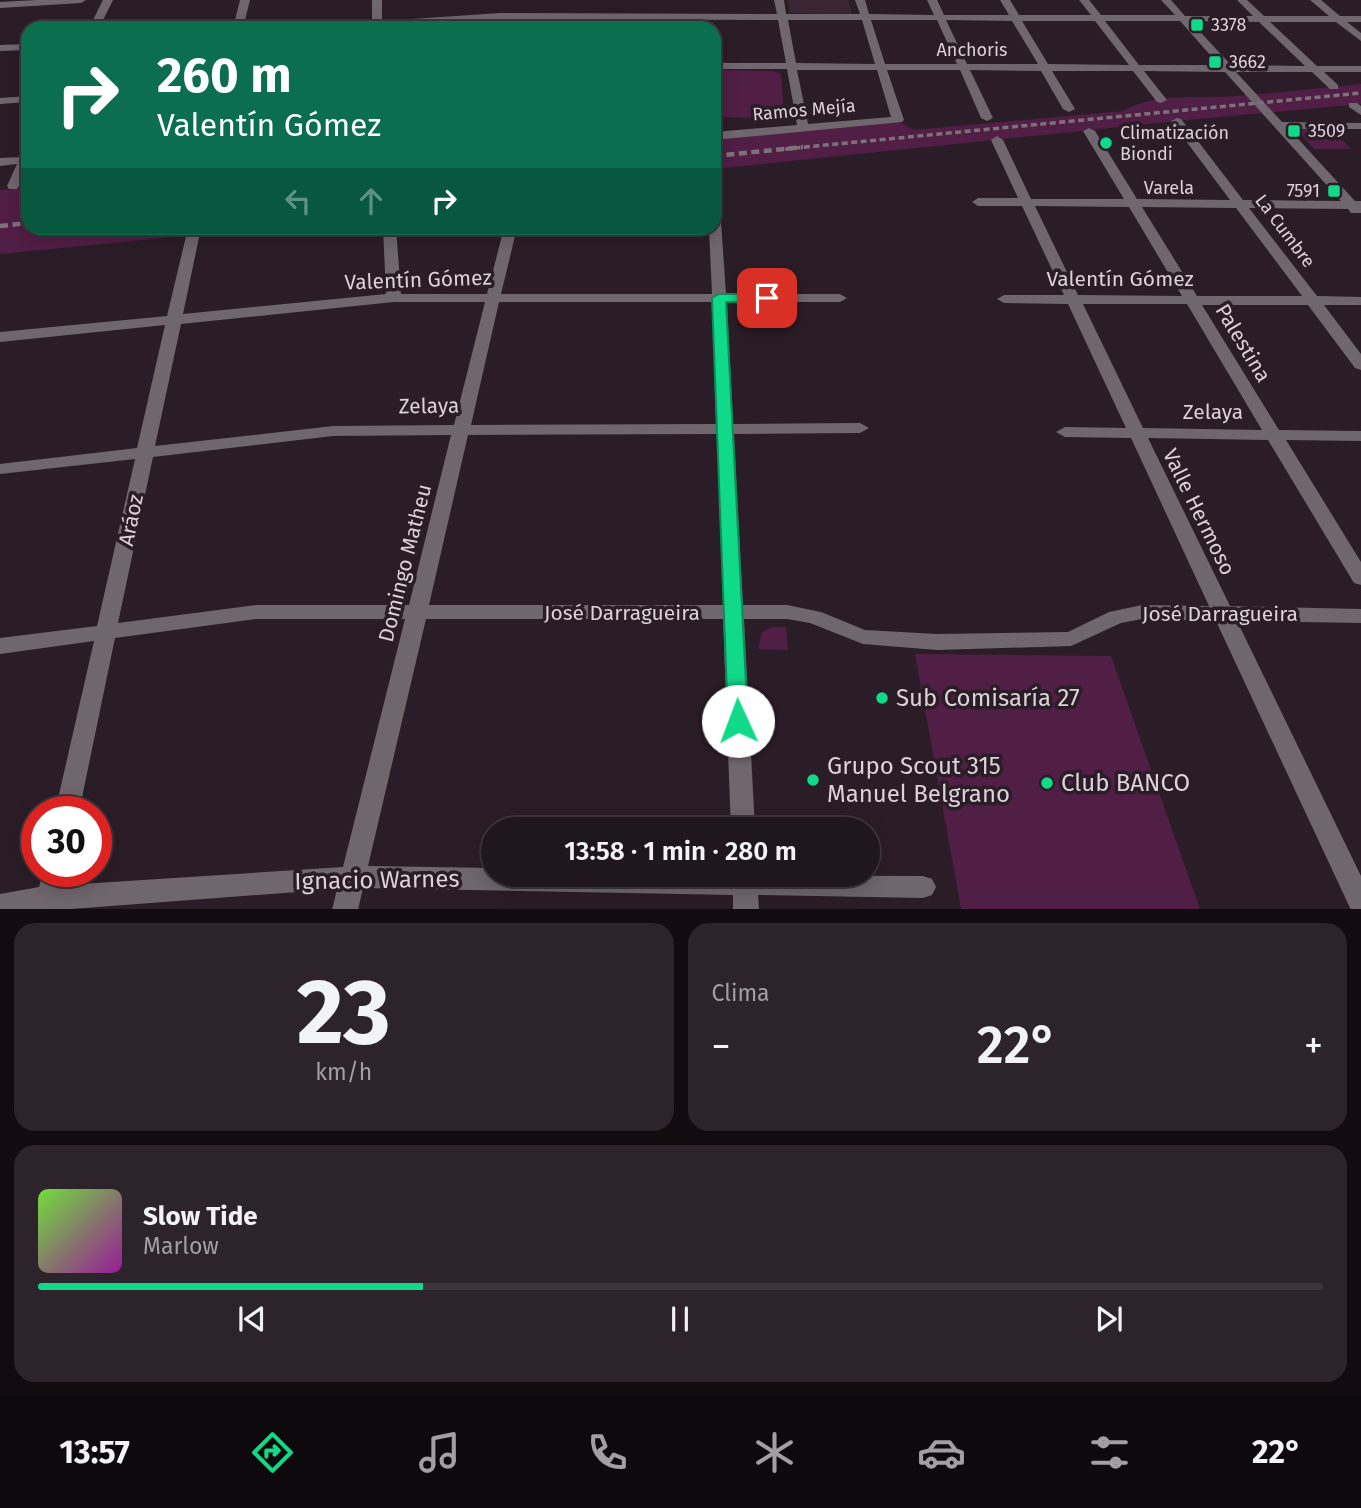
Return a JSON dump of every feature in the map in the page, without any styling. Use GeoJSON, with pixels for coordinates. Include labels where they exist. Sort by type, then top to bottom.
{"type":"FeatureCollection","features":[{"type":"Feature","properties":{"kind":"street"},"geometry":{"type":"LineString","coordinates":[[0,5],[81,0]]}},
{"type":"Feature","properties":{"kind":"street"},"geometry":{"type":"LineString","coordinates":[[98,21],[108,0]]}},
{"type":"Feature","properties":{"kind":"street"},"geometry":{"type":"LineString","coordinates":[[240,21],[245,0]]}},
{"type":"Feature","properties":{"kind":"street"},"geometry":{"type":"LineString","coordinates":[[377,0],[377,21]]}},
{"type":"Feature","properties":{"kind":"street"},"geometry":{"type":"LineString","coordinates":[[779,0],[803,128]]}},
{"type":"Feature","properties":{"kind":"street"},"geometry":{"type":"LineString","coordinates":[[860,0],[881,67]]}},
{"type":"Feature","properties":{"kind":"street"},"geometry":{"type":"LineString","coordinates":[[932,0],[987,118]]}},
{"type":"Feature","properties":{"kind":"street"},"geometry":{"type":"LineString","coordinates":[[1005,0],[1069,108]]}},
{"type":"Feature","properties":{"kind":"street"},"geometry":{"type":"LineString","coordinates":[[1084,0],[1161,100]]}},
{"type":"Feature","properties":{"kind":"street"},"geometry":{"type":"LineString","coordinates":[[1166,0],[1358,209]]}},
{"type":"Feature","properties":{"kind":"street"},"geometry":{"type":"LineString","coordinates":[[1242,0],[1335,87]]}},
{"type":"Feature","properties":{"kind":"street"},"geometry":{"type":"LineString","coordinates":[[1315,0],[1361,38]]}},
{"type":"Feature","properties":{"kind":"street"},"geometry":{"type":"LineString","coordinates":[[422,21],[502,12],[598,13],[687,18],[1361,19]]}},
{"type":"Feature","properties":{"kind":"street"},"geometry":{"type":"LineString","coordinates":[[499,21],[502,12]]}},
{"type":"Feature","properties":{"kind":"street"},"geometry":{"type":"LineString","coordinates":[[596,21],[598,13]]}},
{"type":"Feature","properties":{"kind":"street"},"geometry":{"type":"LineString","coordinates":[[0,48],[21,47]]}},
{"type":"Feature","properties":{"kind":"street","name":"Anchoris"},"geometry":{"type":"LineString","coordinates":[[721,66],[1229,69]]}},
{"type":"Feature","properties":{"kind":"street","name":"Ramos Mejía"},"geometry":{"type":"LineString","coordinates":[[721,135],[898,120],[881,67]]}},
{"type":"Feature","properties":{"kind":"street"},"geometry":{"type":"LineString","coordinates":[[1229,69],[1361,69]]}},
{"type":"Feature","properties":{"kind":"street"},"geometry":{"type":"LineString","coordinates":[[0,101],[21,100]]}},
{"type":"Feature","properties":{"kind":"street","name":"La Cumbre"},"geometry":{"type":"LineString","coordinates":[[1177,121],[1361,365]]}},
{"type":"Feature","properties":{"kind":"street"},"geometry":{"type":"LineString","coordinates":[[1282,125],[1361,125]]}},
{"type":"Feature","properties":{"kind":"street","name":"Palestina"},"geometry":{"type":"LineString","coordinates":[[1089,131],[1361,578]]}},
{"type":"Feature","properties":{"kind":"street","name":"Valle Hermoso"},"geometry":{"type":"LineString","coordinates":[[997,140],[1361,903]]}},
{"type":"Feature","properties":{"kind":"street"},"geometry":{"type":"LineString","coordinates":[[0,162],[21,160]]}},
{"type":"Feature","properties":{"kind":"street"},"geometry":{"type":"LineString","coordinates":[[13,186],[21,171]]}},
{"type":"Feature","properties":{"kind":"street","name":"Varela"},"geometry":{"type":"LineString","coordinates":[[978,202],[1358,209]]}},
{"type":"Feature","properties":{"kind":"street","name":"Aráoz"},"geometry":{"type":"LineString","coordinates":[[70,796],[192,235]]}},
{"type":"Feature","properties":{"kind":"street"},"geometry":{"type":"LineString","coordinates":[[389,235],[394,298]]}},
{"type":"Feature","properties":{"kind":"street","name":"Domingo Matheu"},"geometry":{"type":"LineString","coordinates":[[345,909],[508,235]]}},
{"type":"Feature","properties":{"kind":"street"},"geometry":{"type":"LineString","coordinates":[[716,235],[742,817]]}},
{"type":"Feature","properties":{"kind":"street","name":"Valentín Gómez"},"geometry":{"type":"LineString","coordinates":[[0,337],[394,298],[839,298]]}},
{"type":"Feature","properties":{"kind":"street","name":"Valentín Gómez"},"geometry":{"type":"LineString","coordinates":[[1004,299],[1361,301]]}},
{"type":"Feature","properties":{"kind":"street","name":"Zelaya"},"geometry":{"type":"LineString","coordinates":[[0,468],[333,431],[461,428],[860,428]]}},
{"type":"Feature","properties":{"kind":"street","name":"Zelaya"},"geometry":{"type":"LineString","coordinates":[[1065,432],[1361,436]]}},
{"type":"Feature","properties":{"kind":"street","name":"José Darragueira"},"geometry":{"type":"LineString","coordinates":[[0,646],[256,612],[788,612],[814,617],[863,638],[937,642],[1071,639],[1116,617],[1142,611],[1361,616]]}},
{"type":"Feature","properties":{"kind":"street","name":"Ignacio Warnes"},"geometry":{"type":"LineString","coordinates":[[0,905],[353,877],[746,890],[923,887]]}},
{"type":"Feature","properties":{"kind":"shaded area"},"geometry":{"type":"Polygon","coordinates":[[[788,0],[848,0],[852,14],[790,13],[788,0]]]}},
{"type":"Feature","properties":{"kind":"shaded area"},"geometry":{"type":"Polygon","coordinates":[[[721,70],[773,71],[781,74],[784,118],[721,117],[721,70]]]}},
{"type":"Feature","properties":{"kind":"shaded area"},"geometry":{"type":"Polygon","coordinates":[[[1361,84],[1361,104],[721,168],[721,135],[898,120],[913,130],[1123,111],[1149,101],[1163,99],[1236,96],[1361,84]]]}},
{"type":"Feature","properties":{"kind":"shaded area"},"geometry":{"type":"Polygon","coordinates":[[[1296,129],[1332,130],[1351,149],[1314,149],[1296,129]]]}},
{"type":"Feature","properties":{"kind":"shaded area"},"geometry":{"type":"Polygon","coordinates":[[[21,188],[21,235],[177,235],[0,254],[0,190],[21,188]]]}},
{"type":"Feature","properties":{"kind":"shaded area"},"geometry":{"type":"Polygon","coordinates":[[[772,627],[786,627],[788,650],[758,649],[762,632],[772,627]]]}},
{"type":"Feature","properties":{"kind":"shaded area","name":"Club BANCO"},"geometry":{"type":"Polygon","coordinates":[[[915,654],[1111,656],[1200,909],[961,909],[915,654]]]}},
{"type":"Feature","properties":{"kind":"railway"},"geometry":{"type":"LineString","coordinates":[[785,149],[1361,93]]}},
{"type":"Feature","properties":{"kind":"railway"},"geometry":{"type":"LineString","coordinates":[[721,155],[803,147]]}},
{"type":"Feature","properties":{"kind":"railway"},"geometry":{"type":"LineString","coordinates":[[0,226],[21,224]]}},
{"type":"Feature","properties":{"kind":"place","name":"3378"},"geometry":{"type":"Point","coordinates":[1197,25]}},
{"type":"Feature","properties":{"kind":"place","name":"3662"},"geometry":{"type":"Point","coordinates":[1215,62]}},
{"type":"Feature","properties":{"kind":"place","name":"3509"},"geometry":{"type":"Point","coordinates":[1294,131]}},
{"type":"Feature","properties":{"kind":"place","name":"Climatización Biondi"},"geometry":{"type":"Point","coordinates":[1106,143]}},
{"type":"Feature","properties":{"kind":"place","name":"7591"},"geometry":{"type":"Point","coordinates":[1334,191]}},
{"type":"Feature","properties":{"kind":"place","name":"Sub Comisaría 27"},"geometry":{"type":"Point","coordinates":[882,698]}},
{"type":"Feature","properties":{"kind":"place","name":"Grupo Scout 315 Manuel Belgrano"},"geometry":{"type":"Point","coordinates":[813,780]}},
{"type":"Feature","properties":{"kind":"place","name":"Club BANCO"},"geometry":{"type":"Point","coordinates":[1047,783]}},
{"type":"Feature","properties":{"kind":"route"},"geometry":{"type":"LineString","coordinates":[[738,721],[719,298],[767,298]]}}]}
